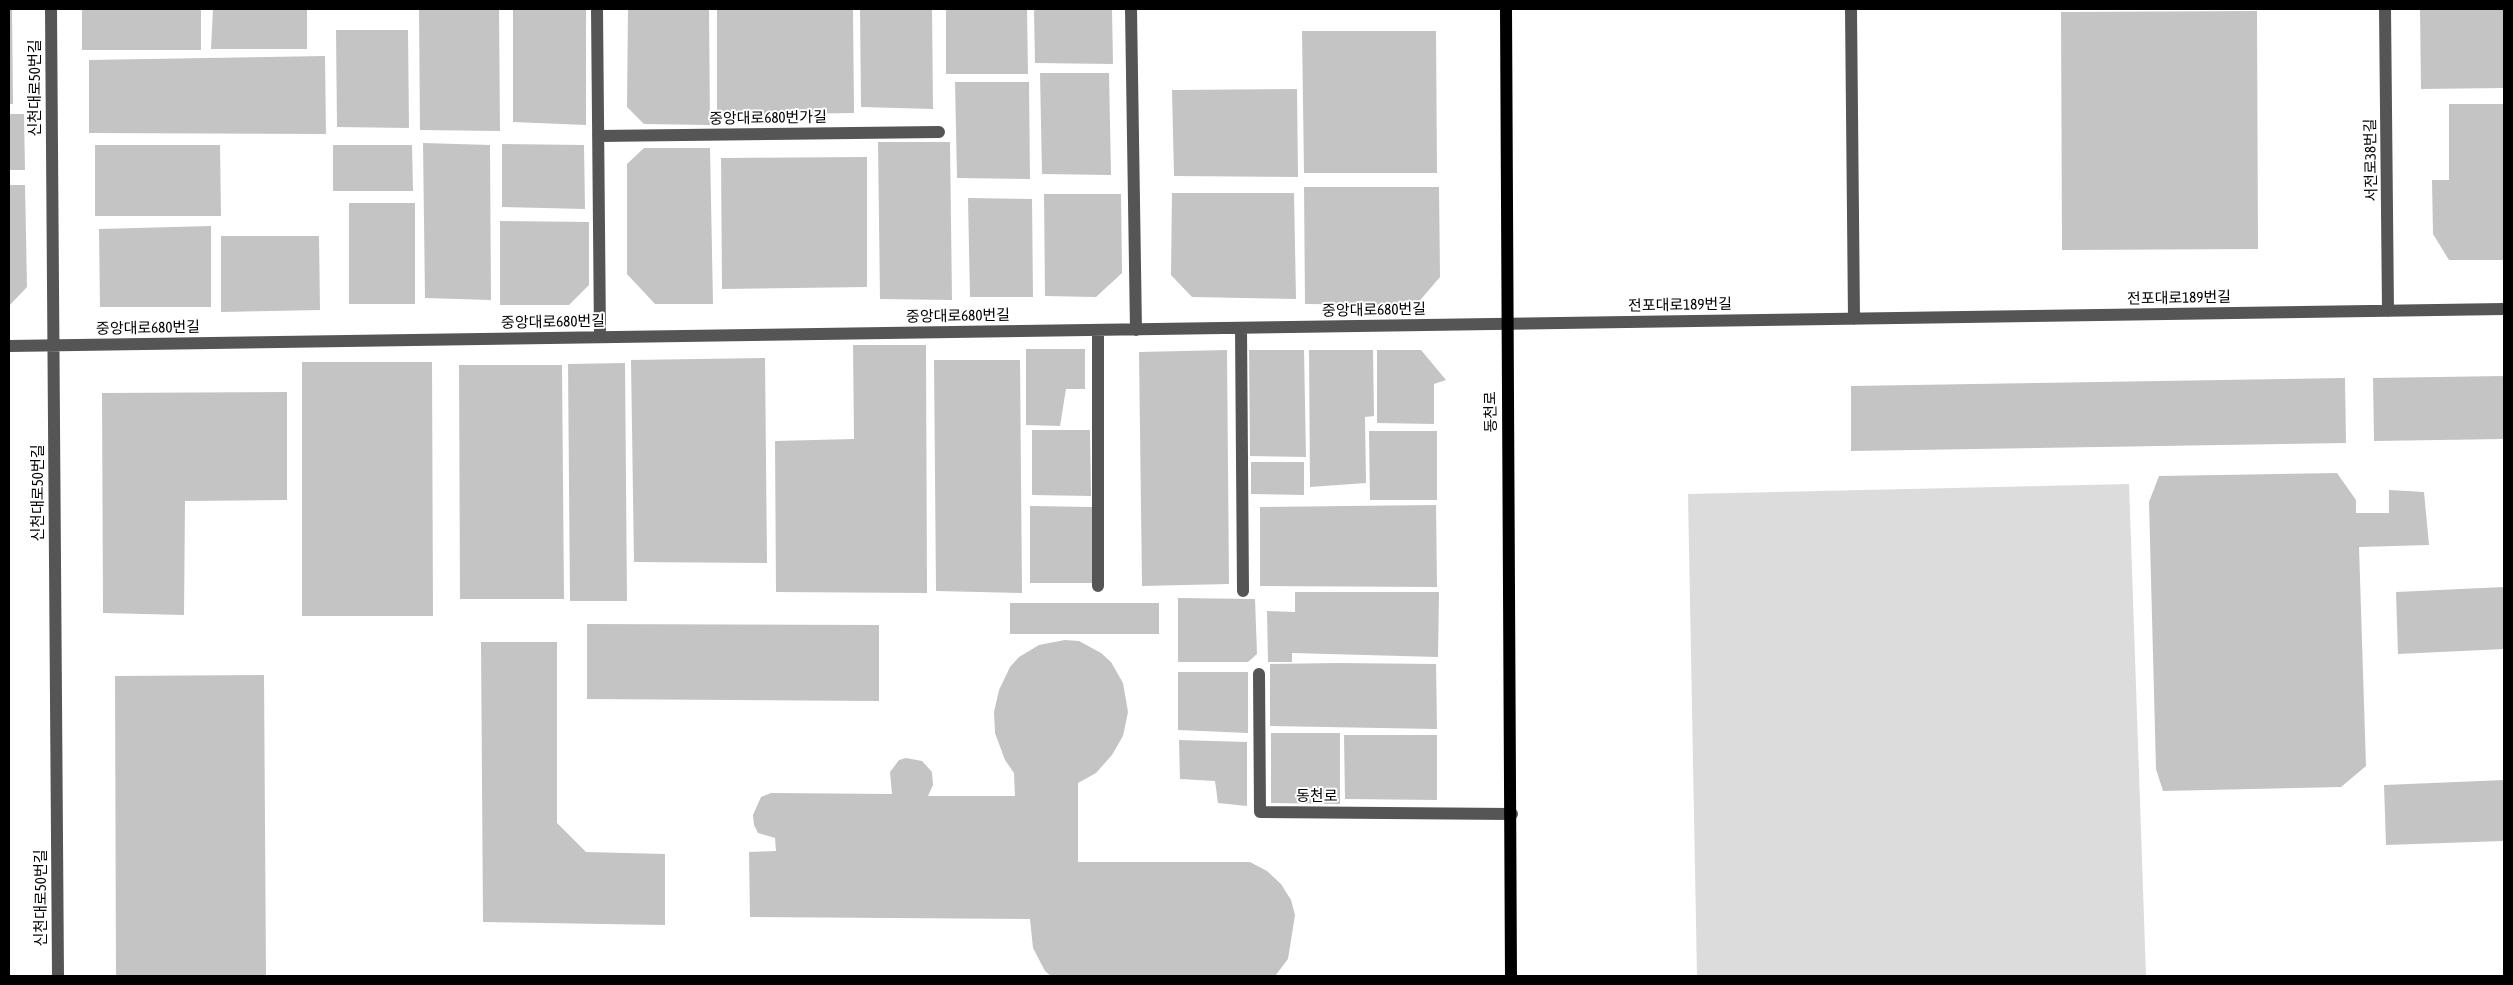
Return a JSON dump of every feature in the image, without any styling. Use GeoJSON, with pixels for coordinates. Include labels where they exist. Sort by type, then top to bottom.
{"type":"FeatureCollection","features":[{"type":"Feature","properties":{"kind":"main road","name":"동천로"},"geometry":{"type":"LineString","coordinates":[[1506,9],[1512,814],[1511,976]]}},
{"type":"Feature","properties":{"kind":"street","name":"신천대로50번길"},"geometry":{"type":"LineString","coordinates":[[51,9],[58,976]]}},
{"type":"Feature","properties":{"kind":"street"},"geometry":{"type":"LineString","coordinates":[[597,9],[600,338]]}},
{"type":"Feature","properties":{"kind":"street"},"geometry":{"type":"LineString","coordinates":[[1131,9],[1136,330]]}},
{"type":"Feature","properties":{"kind":"street"},"geometry":{"type":"LineString","coordinates":[[1851,9],[1854,319]]}},
{"type":"Feature","properties":{"kind":"street","name":"서전로38번길"},"geometry":{"type":"LineString","coordinates":[[2385,9],[2388,311]]}},
{"type":"Feature","properties":{"kind":"street","name":"중앙대로680번가길"},"geometry":{"type":"LineString","coordinates":[[598,136],[939,132]]}},
{"type":"Feature","properties":{"kind":"street","name":"전포대로189번길"},"geometry":{"type":"LineString","coordinates":[[1507,324],[2504,309]]}},
{"type":"Feature","properties":{"kind":"street","name":"중앙대로680번길"},"geometry":{"type":"LineString","coordinates":[[9,346],[1507,324]]}},
{"type":"Feature","properties":{"kind":"street"},"geometry":{"type":"LineString","coordinates":[[1241,328],[1243,590]]}},
{"type":"Feature","properties":{"kind":"street"},"geometry":{"type":"LineString","coordinates":[[1098,330],[1098,586]]}},
{"type":"Feature","properties":{"kind":"street","name":"동천로"},"geometry":{"type":"LineString","coordinates":[[1259,674],[1260,812],[1512,814]]}},
{"type":"Feature","properties":{"kind":"shaded area"},"geometry":{"type":"Polygon","coordinates":[[[2129,484],[2146,976],[1697,976],[1688,494],[2129,484]]]}},
{"type":"Feature","properties":{"kind":"building"},"geometry":{"type":"Polygon","coordinates":[[[9,9],[12,9],[13,104],[9,104],[9,9]]]}},
{"type":"Feature","properties":{"kind":"building"},"geometry":{"type":"Polygon","coordinates":[[[82,9],[201,9],[201,50],[82,50],[82,9]]]}},
{"type":"Feature","properties":{"kind":"building"},"geometry":{"type":"Polygon","coordinates":[[[213,9],[307,9],[307,49],[211,49],[213,9]]]}},
{"type":"Feature","properties":{"kind":"building"},"geometry":{"type":"Polygon","coordinates":[[[419,9],[499,9],[500,131],[420,130],[419,9]]]}},
{"type":"Feature","properties":{"kind":"building"},"geometry":{"type":"Polygon","coordinates":[[[513,9],[586,9],[586,125],[513,122],[513,9]]]}},
{"type":"Feature","properties":{"kind":"building"},"geometry":{"type":"Polygon","coordinates":[[[628,9],[709,9],[710,125],[644,124],[627,107],[628,9]]]}},
{"type":"Feature","properties":{"kind":"building"},"geometry":{"type":"Polygon","coordinates":[[[717,9],[853,9],[854,113],[717,115],[717,9]]]}},
{"type":"Feature","properties":{"kind":"building"},"geometry":{"type":"Polygon","coordinates":[[[860,9],[932,9],[933,109],[861,107],[860,9]]]}},
{"type":"Feature","properties":{"kind":"building"},"geometry":{"type":"Polygon","coordinates":[[[946,9],[1027,9],[1028,74],[946,74],[946,9]]]}},
{"type":"Feature","properties":{"kind":"building"},"geometry":{"type":"Polygon","coordinates":[[[1034,9],[1112,9],[1113,64],[1035,63],[1034,9]]]}},
{"type":"Feature","properties":{"kind":"building"},"geometry":{"type":"Polygon","coordinates":[[[2420,9],[2504,9],[2504,88],[2421,89],[2420,9]]]}},
{"type":"Feature","properties":{"kind":"building"},"geometry":{"type":"Polygon","coordinates":[[[2257,11],[2258,249],[2062,250],[2061,12],[2257,11]]]}},
{"type":"Feature","properties":{"kind":"building"},"geometry":{"type":"Polygon","coordinates":[[[336,30],[408,30],[409,128],[337,127],[336,30]]]}},
{"type":"Feature","properties":{"kind":"building"},"geometry":{"type":"Polygon","coordinates":[[[1302,31],[1436,31],[1437,173],[1304,173],[1302,31]]]}},
{"type":"Feature","properties":{"kind":"building"},"geometry":{"type":"Polygon","coordinates":[[[325,56],[326,134],[89,133],[89,60],[325,56]]]}},
{"type":"Feature","properties":{"kind":"building"},"geometry":{"type":"Polygon","coordinates":[[[1040,73],[1109,73],[1111,175],[1042,174],[1040,73]]]}},
{"type":"Feature","properties":{"kind":"building"},"geometry":{"type":"Polygon","coordinates":[[[955,82],[1029,82],[1030,179],[957,178],[955,82]]]}},
{"type":"Feature","properties":{"kind":"building"},"geometry":{"type":"Polygon","coordinates":[[[1297,89],[1298,177],[1174,176],[1172,90],[1297,89]]]}},
{"type":"Feature","properties":{"kind":"building"},"geometry":{"type":"Polygon","coordinates":[[[2449,104],[2504,104],[2504,260],[2449,260],[2433,234],[2432,180],[2449,180],[2449,104]]]}},
{"type":"Feature","properties":{"kind":"building"},"geometry":{"type":"Polygon","coordinates":[[[9,114],[24,114],[25,170],[9,170],[9,114]]]}},
{"type":"Feature","properties":{"kind":"building"},"geometry":{"type":"Polygon","coordinates":[[[878,142],[950,142],[952,300],[880,299],[878,142]]]}},
{"type":"Feature","properties":{"kind":"building"},"geometry":{"type":"Polygon","coordinates":[[[423,143],[490,145],[491,300],[425,298],[423,143]]]}},
{"type":"Feature","properties":{"kind":"building"},"geometry":{"type":"Polygon","coordinates":[[[502,144],[584,145],[585,209],[502,207],[502,144]]]}},
{"type":"Feature","properties":{"kind":"building"},"geometry":{"type":"Polygon","coordinates":[[[95,145],[220,145],[221,216],[95,216],[95,145]]]}},
{"type":"Feature","properties":{"kind":"building"},"geometry":{"type":"Polygon","coordinates":[[[333,145],[412,145],[413,191],[333,191],[333,145]]]}},
{"type":"Feature","properties":{"kind":"building"},"geometry":{"type":"Polygon","coordinates":[[[644,148],[710,148],[713,304],[655,304],[627,274],[627,164],[644,148]]]}},
{"type":"Feature","properties":{"kind":"building"},"geometry":{"type":"Polygon","coordinates":[[[867,157],[867,287],[722,289],[721,158],[867,157]]]}},
{"type":"Feature","properties":{"kind":"building"},"geometry":{"type":"Polygon","coordinates":[[[9,185],[25,185],[27,287],[9,306],[9,185]]]}},
{"type":"Feature","properties":{"kind":"building"},"geometry":{"type":"Polygon","coordinates":[[[1304,187],[1439,187],[1440,277],[1416,305],[1305,304],[1304,187]]]}},
{"type":"Feature","properties":{"kind":"building"},"geometry":{"type":"Polygon","coordinates":[[[1172,193],[1294,193],[1296,299],[1192,297],[1171,275],[1172,193]]]}},
{"type":"Feature","properties":{"kind":"building"},"geometry":{"type":"Polygon","coordinates":[[[1044,194],[1121,194],[1122,273],[1096,297],[1045,296],[1044,194]]]}},
{"type":"Feature","properties":{"kind":"building"},"geometry":{"type":"Polygon","coordinates":[[[968,198],[1032,199],[1033,297],[970,297],[968,198]]]}},
{"type":"Feature","properties":{"kind":"building"},"geometry":{"type":"Polygon","coordinates":[[[349,203],[415,203],[415,304],[349,304],[349,203]]]}},
{"type":"Feature","properties":{"kind":"building"},"geometry":{"type":"Polygon","coordinates":[[[500,221],[589,222],[589,285],[569,305],[500,305],[500,221]]]}},
{"type":"Feature","properties":{"kind":"building"},"geometry":{"type":"Polygon","coordinates":[[[211,226],[211,307],[100,307],[99,229],[211,226]]]}},
{"type":"Feature","properties":{"kind":"building"},"geometry":{"type":"Polygon","coordinates":[[[221,236],[319,236],[320,310],[221,312],[221,236]]]}},
{"type":"Feature","properties":{"kind":"building"},"geometry":{"type":"Polygon","coordinates":[[[853,345],[926,345],[927,593],[776,592],[775,441],[854,439],[853,345]]]}},
{"type":"Feature","properties":{"kind":"building"},"geometry":{"type":"Polygon","coordinates":[[[1026,349],[1085,349],[1085,389],[1066,389],[1060,426],[1026,425],[1026,349]]]}},
{"type":"Feature","properties":{"kind":"building"},"geometry":{"type":"Polygon","coordinates":[[[1227,350],[1229,584],[1142,586],[1139,352],[1227,350]]]}},
{"type":"Feature","properties":{"kind":"building"},"geometry":{"type":"Polygon","coordinates":[[[1249,350],[1304,350],[1306,457],[1250,456],[1249,350]]]}},
{"type":"Feature","properties":{"kind":"building"},"geometry":{"type":"Polygon","coordinates":[[[1309,350],[1373,350],[1374,416],[1365,417],[1366,483],[1310,487],[1309,350]]]}},
{"type":"Feature","properties":{"kind":"building"},"geometry":{"type":"Polygon","coordinates":[[[1377,350],[1421,350],[1446,380],[1434,384],[1434,424],[1377,423],[1377,350]]]}},
{"type":"Feature","properties":{"kind":"building"},"geometry":{"type":"Polygon","coordinates":[[[765,358],[767,563],[634,562],[631,360],[765,358]]]}},
{"type":"Feature","properties":{"kind":"building"},"geometry":{"type":"Polygon","coordinates":[[[934,360],[1020,360],[1022,593],[936,591],[934,360]]]}},
{"type":"Feature","properties":{"kind":"building"},"geometry":{"type":"Polygon","coordinates":[[[302,362],[432,362],[433,616],[302,616],[302,362]]]}},
{"type":"Feature","properties":{"kind":"building"},"geometry":{"type":"Polygon","coordinates":[[[625,363],[627,601],[570,601],[568,364],[625,363]]]}},
{"type":"Feature","properties":{"kind":"building"},"geometry":{"type":"Polygon","coordinates":[[[459,365],[562,365],[564,599],[460,599],[459,365]]]}},
{"type":"Feature","properties":{"kind":"building"},"geometry":{"type":"Polygon","coordinates":[[[2504,376],[2504,439],[2374,441],[2373,378],[2504,376]]]}},
{"type":"Feature","properties":{"kind":"building"},"geometry":{"type":"Polygon","coordinates":[[[2345,378],[2346,443],[1851,451],[1851,386],[2345,378]]]}},
{"type":"Feature","properties":{"kind":"building"},"geometry":{"type":"Polygon","coordinates":[[[287,392],[287,500],[185,501],[184,615],[103,613],[102,393],[287,392]]]}},
{"type":"Feature","properties":{"kind":"building"},"geometry":{"type":"Polygon","coordinates":[[[1032,430],[1090,430],[1091,496],[1032,495],[1032,430]]]}},
{"type":"Feature","properties":{"kind":"building"},"geometry":{"type":"Polygon","coordinates":[[[1369,431],[1437,431],[1437,500],[1370,500],[1369,431]]]}},
{"type":"Feature","properties":{"kind":"building"},"geometry":{"type":"Polygon","coordinates":[[[1251,462],[1304,462],[1304,495],[1251,494],[1251,462]]]}},
{"type":"Feature","properties":{"kind":"building"},"geometry":{"type":"Polygon","coordinates":[[[2337,473],[2356,500],[2356,513],[2389,513],[2389,490],[2424,492],[2429,545],[2359,547],[2366,766],[2341,787],[2163,791],[2156,769],[2149,502],[2159,476],[2337,473]]]}},
{"type":"Feature","properties":{"kind":"building"},"geometry":{"type":"Polygon","coordinates":[[[1436,505],[1437,587],[1260,586],[1260,507],[1436,505]]]}},
{"type":"Feature","properties":{"kind":"building"},"geometry":{"type":"Polygon","coordinates":[[[1030,506],[1092,507],[1092,583],[1030,583],[1030,506]]]}},
{"type":"Feature","properties":{"kind":"building"},"geometry":{"type":"Polygon","coordinates":[[[2504,587],[2504,649],[2398,654],[2396,592],[2504,587]]]}},
{"type":"Feature","properties":{"kind":"building"},"geometry":{"type":"Polygon","coordinates":[[[1295,592],[1439,592],[1438,657],[1292,653],[1292,662],[1268,662],[1267,611],[1295,612],[1295,592]]]}},
{"type":"Feature","properties":{"kind":"building"},"geometry":{"type":"Polygon","coordinates":[[[1178,598],[1255,599],[1257,654],[1248,662],[1178,662],[1178,598]]]}},
{"type":"Feature","properties":{"kind":"building"},"geometry":{"type":"Polygon","coordinates":[[[1010,603],[1159,603],[1159,634],[1010,634],[1010,603]]]}},
{"type":"Feature","properties":{"kind":"building"},"geometry":{"type":"Polygon","coordinates":[[[587,624],[879,625],[879,701],[587,699],[587,624]]]}},
{"type":"Feature","properties":{"kind":"building"},"geometry":{"type":"Polygon","coordinates":[[[1065,640],[1079,641],[1101,653],[1111,662],[1123,683],[1128,712],[1123,736],[1112,755],[1096,773],[1078,783],[1078,862],[1250,862],[1267,871],[1281,884],[1291,900],[1295,915],[1288,959],[1275,976],[1051,976],[1045,971],[1033,948],[1030,919],[750,917],[749,852],[776,851],[775,838],[758,833],[754,825],[753,815],[761,797],[771,793],[892,794],[890,772],[899,760],[906,758],[922,761],[932,772],[933,785],[928,796],[1015,796],[1014,773],[1005,760],[995,733],[994,712],[999,690],[1010,667],[1019,657],[1039,645],[1065,640]]]}},
{"type":"Feature","properties":{"kind":"building"},"geometry":{"type":"Polygon","coordinates":[[[481,642],[557,642],[557,823],[586,852],[665,854],[665,925],[483,922],[481,642]]]}},
{"type":"Feature","properties":{"kind":"building"},"geometry":{"type":"Polygon","coordinates":[[[1270,664],[1436,664],[1437,729],[1270,726],[1270,664]]]}},
{"type":"Feature","properties":{"kind":"building"},"geometry":{"type":"Polygon","coordinates":[[[1178,672],[1248,672],[1248,733],[1178,730],[1178,672]]]}},
{"type":"Feature","properties":{"kind":"building"},"geometry":{"type":"Polygon","coordinates":[[[264,675],[266,976],[116,976],[115,676],[264,675]]]}},
{"type":"Feature","properties":{"kind":"building"},"geometry":{"type":"Polygon","coordinates":[[[1271,733],[1340,733],[1340,804],[1271,803],[1271,733]]]}},
{"type":"Feature","properties":{"kind":"building"},"geometry":{"type":"Polygon","coordinates":[[[1344,735],[1437,735],[1437,800],[1345,799],[1344,735]]]}},
{"type":"Feature","properties":{"kind":"building"},"geometry":{"type":"Polygon","coordinates":[[[1179,740],[1247,742],[1247,806],[1218,803],[1215,781],[1180,779],[1179,740]]]}},
{"type":"Feature","properties":{"kind":"building"},"geometry":{"type":"Polygon","coordinates":[[[2504,780],[2504,841],[2386,845],[2384,785],[2504,780]]]}}]}
